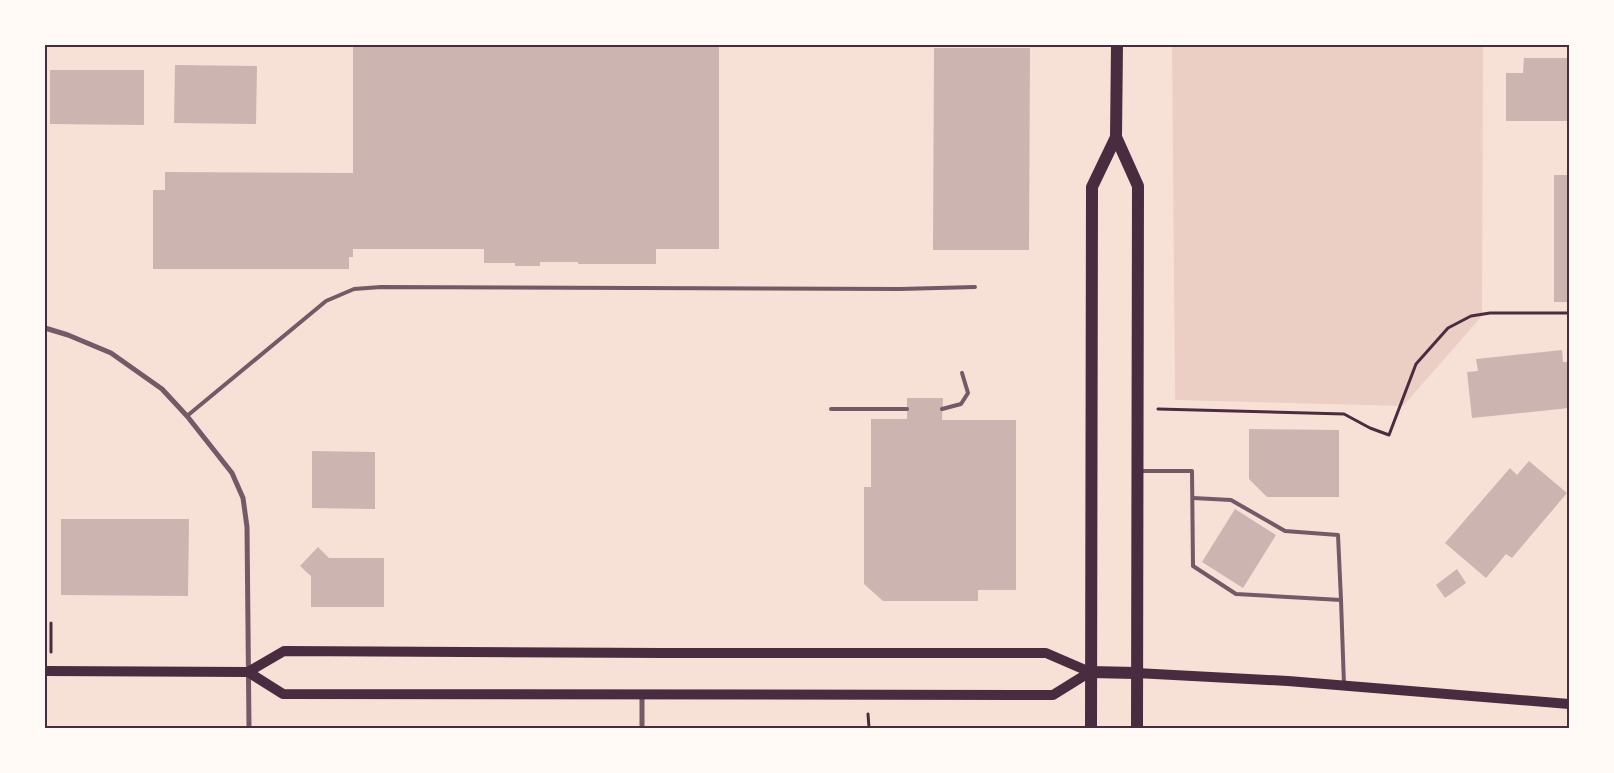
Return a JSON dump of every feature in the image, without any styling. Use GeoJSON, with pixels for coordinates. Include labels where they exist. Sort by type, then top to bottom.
{"type":"FeatureCollection","features":[{"type":"Feature","properties":{"kind":"main road"},"geometry":{"type":"LineString","coordinates":[[1091,728],[1092,188],[1116,137],[1117,45]]}},
{"type":"Feature","properties":{"kind":"main road"},"geometry":{"type":"LineString","coordinates":[[1116,137],[1138,186],[1137,728]]}},
{"type":"Feature","properties":{"kind":"main road"},"geometry":{"type":"LineString","coordinates":[[48,672],[248,672],[284,651],[1046,653],[1090,672],[1288,681],[1569,704]]}},
{"type":"Feature","properties":{"kind":"main road"},"geometry":{"type":"LineString","coordinates":[[248,672],[283,694],[1053,695],[1090,672]]}},
{"type":"Feature","properties":{"kind":"street"},"geometry":{"type":"LineString","coordinates":[[45,328],[68,334],[111,353],[162,389],[187,416],[232,472],[243,498],[247,527],[249,728]]}},
{"type":"Feature","properties":{"kind":"street"},"geometry":{"type":"LineString","coordinates":[[642,694],[642,728]]}},
{"type":"Feature","properties":{"kind":"lane"},"geometry":{"type":"LineString","coordinates":[[187,416],[326,301],[354,290],[381,287],[900,289],[975,287]]}},
{"type":"Feature","properties":{"kind":"lane"},"geometry":{"type":"LineString","coordinates":[[942,409],[961,404],[968,393],[962,373]]}},
{"type":"Feature","properties":{"kind":"lane"},"geometry":{"type":"LineString","coordinates":[[831,409],[907,409]]}},
{"type":"Feature","properties":{"kind":"lane"},"geometry":{"type":"LineString","coordinates":[[1137,471],[1192,471],[1193,566],[1236,594],[1341,600]]}},
{"type":"Feature","properties":{"kind":"lane"},"geometry":{"type":"LineString","coordinates":[[1193,498],[1230,500],[1285,531],[1338,535],[1344,685]]}},
{"type":"Feature","properties":{"kind":"path"},"geometry":{"type":"LineString","coordinates":[[1137,408],[1344,414],[1370,428],[1389,435],[1416,364],[1448,328],[1471,316],[1490,313],[1569,313]]}},
{"type":"Feature","properties":{"kind":"path"},"geometry":{"type":"LineString","coordinates":[[48,672],[51,623]]}},
{"type":"Feature","properties":{"kind":"shaded area"},"geometry":{"type":"Polygon","coordinates":[[[1172,45],[1483,45],[1482,316],[1403,406],[1175,400],[1172,45]]]}},
{"type":"Feature","properties":{"kind":"building"},"geometry":{"type":"Polygon","coordinates":[[[353,45],[719,45],[719,249],[656,249],[656,264],[540,262],[540,266],[515,266],[515,263],[484,263],[484,249],[353,249],[353,257],[349,257],[349,269],[153,269],[153,190],[165,190],[165,172],[353,173],[353,45]]]}},
{"type":"Feature","properties":{"kind":"building"},"geometry":{"type":"Polygon","coordinates":[[[934,48],[1030,48],[1029,250],[933,250],[934,48]]]}},
{"type":"Feature","properties":{"kind":"building"},"geometry":{"type":"Polygon","coordinates":[[[1524,58],[1569,58],[1569,121],[1506,121],[1506,73],[1523,73],[1524,58]]]}},
{"type":"Feature","properties":{"kind":"building"},"geometry":{"type":"Polygon","coordinates":[[[175,65],[257,66],[256,124],[174,123],[175,65]]]}},
{"type":"Feature","properties":{"kind":"building"},"geometry":{"type":"Polygon","coordinates":[[[50,70],[144,70],[144,125],[50,124],[50,70]]]}},
{"type":"Feature","properties":{"kind":"building"},"geometry":{"type":"Polygon","coordinates":[[[1554,175],[1569,175],[1569,302],[1554,302],[1554,175]]]}},
{"type":"Feature","properties":{"kind":"building"},"geometry":{"type":"Polygon","coordinates":[[[1562,350],[1563,362],[1569,362],[1569,408],[1472,418],[1467,372],[1478,371],[1476,359],[1562,350]]]}},
{"type":"Feature","properties":{"kind":"building"},"geometry":{"type":"Polygon","coordinates":[[[907,398],[943,398],[942,420],[1016,420],[1016,590],[978,590],[978,601],[883,601],[864,584],[864,487],[871,487],[871,419],[907,419],[907,398]]]}},
{"type":"Feature","properties":{"kind":"building"},"geometry":{"type":"Polygon","coordinates":[[[1249,429],[1339,430],[1339,497],[1267,497],[1249,479],[1249,429]]]}},
{"type":"Feature","properties":{"kind":"building"},"geometry":{"type":"Polygon","coordinates":[[[312,451],[375,452],[375,509],[312,508],[312,451]]]}},
{"type":"Feature","properties":{"kind":"building"},"geometry":{"type":"Polygon","coordinates":[[[1529,461],[1567,493],[1512,558],[1506,554],[1486,578],[1445,543],[1510,468],[1517,475],[1529,461]]]}},
{"type":"Feature","properties":{"kind":"building"},"geometry":{"type":"Polygon","coordinates":[[[1235,509],[1276,535],[1243,588],[1202,562],[1235,509]]]}},
{"type":"Feature","properties":{"kind":"building"},"geometry":{"type":"Polygon","coordinates":[[[61,519],[189,519],[188,596],[61,595],[61,519]]]}},
{"type":"Feature","properties":{"kind":"building"},"geometry":{"type":"Polygon","coordinates":[[[318,547],[329,558],[384,558],[384,607],[311,607],[311,576],[300,566],[318,547]]]}},
{"type":"Feature","properties":{"kind":"building"},"geometry":{"type":"Polygon","coordinates":[[[1457,569],[1466,583],[1445,598],[1436,585],[1457,569]]]}}]}
